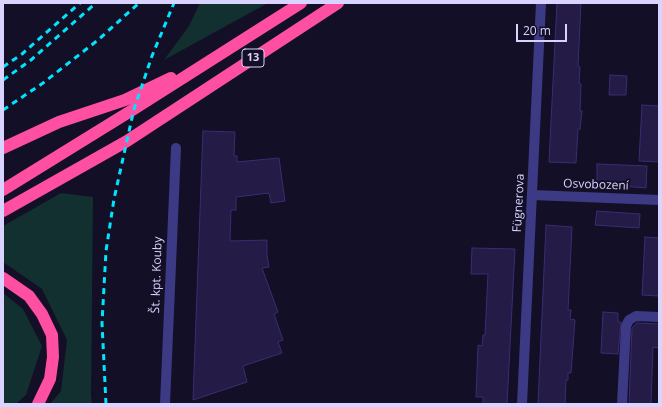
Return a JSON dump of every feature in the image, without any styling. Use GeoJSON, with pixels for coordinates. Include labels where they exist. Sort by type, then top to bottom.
{"type":"FeatureCollection","features":[{"type":"Feature","properties":{"kind":"highway","name":"13"},"geometry":{"type":"LineString","coordinates":[[3,190],[301,3]]}},
{"type":"Feature","properties":{"kind":"highway","name":"13"},"geometry":{"type":"LineString","coordinates":[[3,211],[126,141],[338,3]]}},
{"type":"Feature","properties":{"kind":"highway"},"geometry":{"type":"LineString","coordinates":[[3,148],[59,122],[126,100],[212,60]]}},
{"type":"Feature","properties":{"kind":"highway"},"geometry":{"type":"LineString","coordinates":[[3,278],[29,296],[42,314],[52,335],[53,357],[50,379],[38,404]]}},
{"type":"Feature","properties":{"kind":"street","name":"Fügnerova"},"geometry":{"type":"LineString","coordinates":[[522,404],[541,3]]}},
{"type":"Feature","properties":{"kind":"street","name":"Št. kpt. Kouby"},"geometry":{"type":"LineString","coordinates":[[165,404],[176,148]]}},
{"type":"Feature","properties":{"kind":"street","name":"Osvobození"},"geometry":{"type":"LineString","coordinates":[[532,195],[659,200]]}},
{"type":"Feature","properties":{"kind":"street"},"geometry":{"type":"LineString","coordinates":[[622,404],[626,326],[629,320],[636,316],[659,317]]}},
{"type":"Feature","properties":{"kind":"green space"},"geometry":{"type":"Polygon","coordinates":[[[200,3],[268,3],[164,60],[189,26],[200,3]]]}},
{"type":"Feature","properties":{"kind":"green space"},"geometry":{"type":"Polygon","coordinates":[[[61,193],[93,197],[92,404],[50,404],[61,391],[67,340],[42,289],[3,262],[3,226],[61,193]]]}},
{"type":"Feature","properties":{"kind":"green space"},"geometry":{"type":"Polygon","coordinates":[[[3,293],[23,309],[42,346],[26,395],[16,404],[3,404],[3,293]]]}},
{"type":"Feature","properties":{"kind":"building"},"geometry":{"type":"Polygon","coordinates":[[[557,3],[581,3],[578,66],[580,67],[579,83],[581,84],[580,111],[582,111],[580,129],[578,129],[576,163],[549,162],[557,3]]]}},
{"type":"Feature","properties":{"kind":"building"},"geometry":{"type":"Polygon","coordinates":[[[610,75],[627,76],[626,95],[609,95],[610,75]]]}},
{"type":"Feature","properties":{"kind":"building"},"geometry":{"type":"Polygon","coordinates":[[[642,105],[659,106],[659,162],[639,161],[642,105]]]}},
{"type":"Feature","properties":{"kind":"building"},"geometry":{"type":"Polygon","coordinates":[[[203,131],[235,132],[234,156],[237,156],[237,162],[279,158],[285,201],[271,203],[269,193],[236,197],[236,210],[231,210],[230,241],[267,240],[269,267],[262,268],[278,312],[274,314],[283,340],[278,342],[282,353],[243,366],[247,382],[193,400],[203,131]]]}},
{"type":"Feature","properties":{"kind":"building"},"geometry":{"type":"Polygon","coordinates":[[[597,164],[647,166],[646,188],[597,184],[597,164]]]}},
{"type":"Feature","properties":{"kind":"building"},"geometry":{"type":"Polygon","coordinates":[[[597,211],[640,214],[639,228],[595,225],[597,211]]]}},
{"type":"Feature","properties":{"kind":"building"},"geometry":{"type":"Polygon","coordinates":[[[546,225],[572,227],[568,310],[571,310],[570,319],[575,320],[571,373],[568,373],[568,380],[566,380],[565,404],[538,404],[546,225]]]}},
{"type":"Feature","properties":{"kind":"building"},"geometry":{"type":"Polygon","coordinates":[[[645,237],[659,238],[659,296],[642,295],[645,237]]]}},
{"type":"Feature","properties":{"kind":"building"},"geometry":{"type":"Polygon","coordinates":[[[472,248],[515,249],[507,404],[483,404],[483,397],[476,397],[478,345],[482,346],[483,335],[485,335],[488,274],[471,274],[472,248]]]}},
{"type":"Feature","properties":{"kind":"building"},"geometry":{"type":"Polygon","coordinates":[[[603,312],[618,313],[618,322],[621,322],[618,354],[601,353],[603,312]]]}},
{"type":"Feature","properties":{"kind":"building"},"geometry":{"type":"Polygon","coordinates":[[[637,323],[659,324],[659,348],[653,347],[651,404],[629,404],[632,328],[637,323]]]}},
{"type":"Feature","properties":{"kind":"railway"},"geometry":{"type":"LineString","coordinates":[[3,67],[22,54],[80,3]]}},
{"type":"Feature","properties":{"kind":"railway"},"geometry":{"type":"LineString","coordinates":[[3,80],[31,60],[96,3]]}},
{"type":"Feature","properties":{"kind":"railway"},"geometry":{"type":"LineString","coordinates":[[3,110],[43,83],[98,40],[139,3]]}},
{"type":"Feature","properties":{"kind":"railway"},"geometry":{"type":"LineString","coordinates":[[106,404],[102,323],[106,251],[114,199],[134,109],[152,56],[174,3]]}}]}
